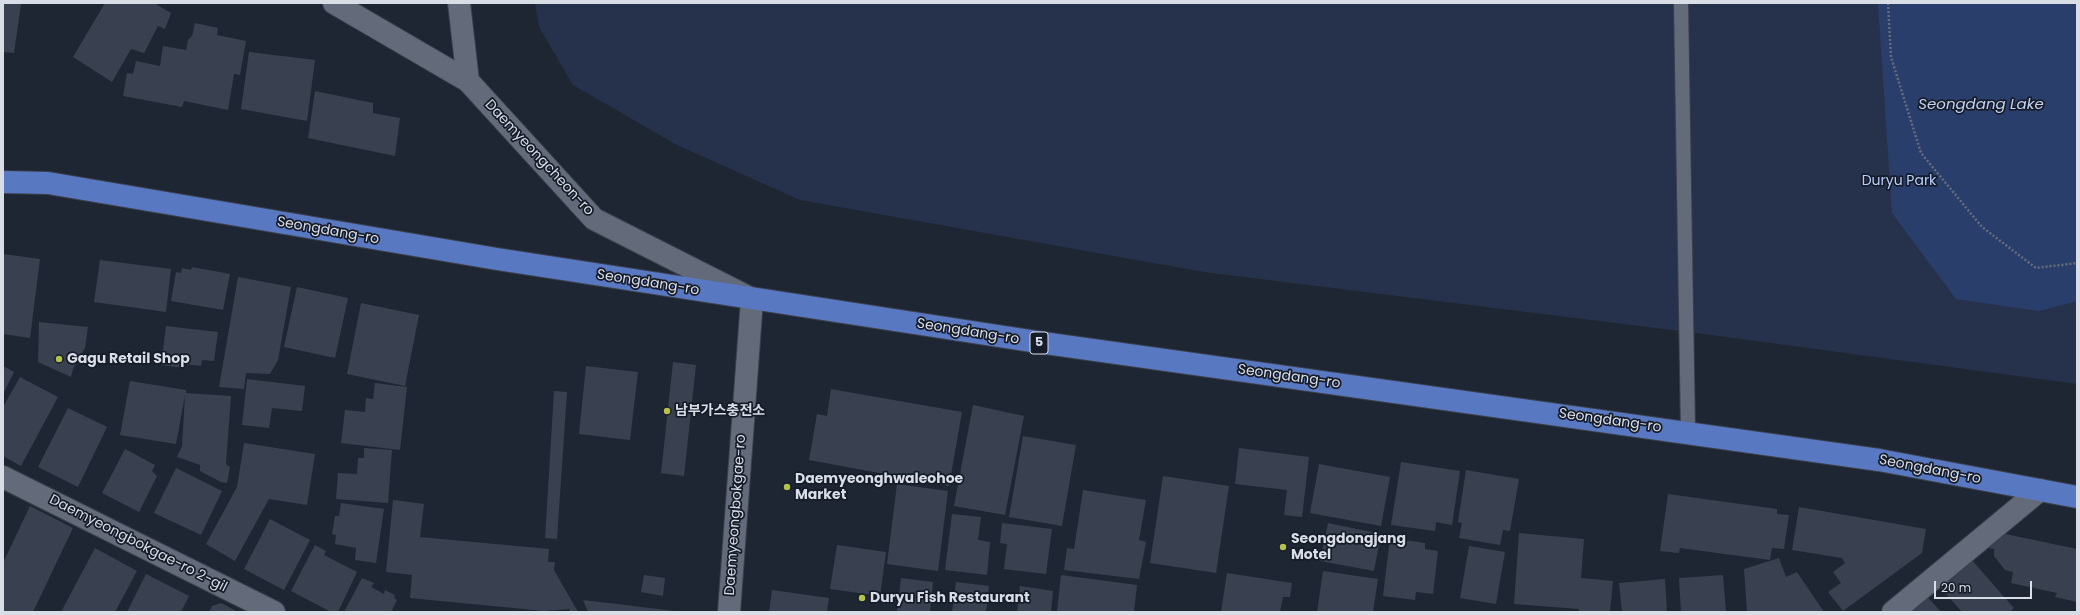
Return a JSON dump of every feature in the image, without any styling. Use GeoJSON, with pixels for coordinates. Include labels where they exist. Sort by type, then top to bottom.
{"type":"FeatureCollection","features":[{"type":"Feature","properties":{"kind":"main road","name":"Seongdang-ro"},"geometry":{"type":"LineString","coordinates":[[3,182],[48,184],[496,259],[1044,344],[1688,432],[1879,460],[2077,497]]}},
{"type":"Feature","properties":{"kind":"street","name":"Daemyeongcheon-ro"},"geometry":{"type":"LineString","coordinates":[[334,3],[468,81],[594,219],[752,299]]}},
{"type":"Feature","properties":{"kind":"street"},"geometry":{"type":"LineString","coordinates":[[458,3],[468,81]]}},
{"type":"Feature","properties":{"kind":"street","name":"Daemyeongbokgae-ro"},"geometry":{"type":"LineString","coordinates":[[729,612],[752,299]]}},
{"type":"Feature","properties":{"kind":"street","name":"Daemyeongbokgae-ro 2-gil"},"geometry":{"type":"LineString","coordinates":[[3,477],[274,612]]}},
{"type":"Feature","properties":{"kind":"street"},"geometry":{"type":"LineString","coordinates":[[1893,612],[2040,490]]}},
{"type":"Feature","properties":{"kind":"lane"},"geometry":{"type":"LineString","coordinates":[[1681,3],[1688,432]]}},
{"type":"Feature","properties":{"kind":"path"},"geometry":{"type":"LineString","coordinates":[[1888,3],[1890,56],[1921,153],[1982,227],[2036,268],[2077,263]]}},
{"type":"Feature","properties":{"kind":"green space","name":"Duryu Park"},"geometry":{"type":"Polygon","coordinates":[[[535,3],[2077,3],[2077,384],[1704,334],[1204,272],[800,200],[677,145],[573,85],[539,27],[535,3]]]}},
{"type":"Feature","properties":{"kind":"water","name":"Seongdang Lake"},"geometry":{"type":"Polygon","coordinates":[[[1878,3],[2077,3],[2077,301],[2039,311],[1956,299],[1892,213],[1878,3]]]}},
{"type":"Feature","properties":{"kind":"building"},"geometry":{"type":"Polygon","coordinates":[[[3,3],[21,4],[14,53],[3,52],[3,3]]]}},
{"type":"Feature","properties":{"kind":"building"},"geometry":{"type":"Polygon","coordinates":[[[105,3],[154,3],[171,13],[165,29],[158,26],[144,53],[131,49],[112,82],[73,57],[105,3]]]}},
{"type":"Feature","properties":{"kind":"building"},"geometry":{"type":"Polygon","coordinates":[[[195,23],[218,28],[217,35],[246,41],[240,75],[234,74],[228,110],[184,101],[182,107],[123,96],[127,73],[133,74],[136,61],[160,66],[163,46],[186,50],[188,40],[192,36],[195,23]]]}},
{"type":"Feature","properties":{"kind":"building"},"geometry":{"type":"Polygon","coordinates":[[[249,52],[315,60],[307,121],[241,109],[249,52]]]}},
{"type":"Feature","properties":{"kind":"building"},"geometry":{"type":"Polygon","coordinates":[[[315,91],[373,103],[373,113],[400,118],[395,156],[308,138],[315,91]]]}},
{"type":"Feature","properties":{"kind":"building"},"geometry":{"type":"Polygon","coordinates":[[[3,254],[40,259],[30,338],[3,334],[3,254]]]}},
{"type":"Feature","properties":{"kind":"building"},"geometry":{"type":"Polygon","coordinates":[[[100,260],[171,269],[166,312],[94,302],[100,260]]]}},
{"type":"Feature","properties":{"kind":"building"},"geometry":{"type":"Polygon","coordinates":[[[192,267],[230,274],[223,310],[171,301],[176,272],[181,273],[182,268],[191,270],[192,267]]]}},
{"type":"Feature","properties":{"kind":"building"},"geometry":{"type":"Polygon","coordinates":[[[238,277],[291,287],[278,360],[270,374],[246,373],[244,389],[219,387],[238,277]]]}},
{"type":"Feature","properties":{"kind":"building"},"geometry":{"type":"Polygon","coordinates":[[[297,287],[348,298],[335,358],[284,347],[297,287]]]}},
{"type":"Feature","properties":{"kind":"building"},"geometry":{"type":"Polygon","coordinates":[[[361,303],[419,315],[405,386],[347,374],[361,303]]]}},
{"type":"Feature","properties":{"kind":"building"},"geometry":{"type":"Polygon","coordinates":[[[39,322],[88,327],[85,348],[73,369],[71,377],[38,362],[39,322]]]}},
{"type":"Feature","properties":{"kind":"building"},"geometry":{"type":"Polygon","coordinates":[[[166,326],[218,332],[214,361],[202,360],[201,366],[184,364],[184,368],[161,365],[166,326]]]}},
{"type":"Feature","properties":{"kind":"building"},"geometry":{"type":"Polygon","coordinates":[[[673,362],[696,365],[684,476],[661,473],[673,362]]]}},
{"type":"Feature","properties":{"kind":"building"},"geometry":{"type":"Polygon","coordinates":[[[3,366],[14,372],[3,394],[3,366]]]}},
{"type":"Feature","properties":{"kind":"building"},"geometry":{"type":"Polygon","coordinates":[[[586,366],[638,372],[630,440],[579,434],[586,366]]]}},
{"type":"Feature","properties":{"kind":"building"},"geometry":{"type":"Polygon","coordinates":[[[20,377],[58,397],[21,466],[3,456],[3,407],[20,377]]]}},
{"type":"Feature","properties":{"kind":"building"},"geometry":{"type":"Polygon","coordinates":[[[247,379],[305,386],[302,411],[272,408],[269,428],[242,425],[247,379]]]}},
{"type":"Feature","properties":{"kind":"building"},"geometry":{"type":"Polygon","coordinates":[[[130,381],[186,390],[186,393],[231,396],[226,464],[230,467],[227,483],[221,482],[200,471],[200,465],[177,457],[182,446],[185,395],[176,444],[120,435],[130,381]]]}},
{"type":"Feature","properties":{"kind":"building"},"geometry":{"type":"Polygon","coordinates":[[[375,383],[407,387],[400,450],[341,443],[345,410],[365,412],[366,398],[373,399],[375,383]]]}},
{"type":"Feature","properties":{"kind":"building"},"geometry":{"type":"Polygon","coordinates":[[[831,389],[962,412],[949,486],[809,460],[817,414],[827,416],[831,389]]]}},
{"type":"Feature","properties":{"kind":"building"},"geometry":{"type":"Polygon","coordinates":[[[554,391],[567,392],[557,539],[545,538],[554,391]]]}},
{"type":"Feature","properties":{"kind":"building"},"geometry":{"type":"Polygon","coordinates":[[[973,405],[1024,416],[1005,515],[954,506],[973,405]]]}},
{"type":"Feature","properties":{"kind":"building"},"geometry":{"type":"Polygon","coordinates":[[[68,408],[107,427],[78,487],[38,467],[68,408]]]}},
{"type":"Feature","properties":{"kind":"building"},"geometry":{"type":"Polygon","coordinates":[[[1023,436],[1076,445],[1062,526],[1009,517],[1023,436]]]}},
{"type":"Feature","properties":{"kind":"building"},"geometry":{"type":"Polygon","coordinates":[[[244,443],[315,454],[307,505],[269,499],[235,561],[206,544],[237,487],[244,443]]]}},
{"type":"Feature","properties":{"kind":"building"},"geometry":{"type":"Polygon","coordinates":[[[364,448],[392,450],[388,503],[336,499],[338,473],[357,474],[358,458],[364,458],[364,448]]]}},
{"type":"Feature","properties":{"kind":"building"},"geometry":{"type":"Polygon","coordinates":[[[1239,448],[1309,457],[1302,517],[1284,515],[1287,490],[1235,484],[1239,448]]]}},
{"type":"Feature","properties":{"kind":"building"},"geometry":{"type":"Polygon","coordinates":[[[125,449],[155,465],[152,471],[157,476],[139,512],[102,493],[125,449]]]}},
{"type":"Feature","properties":{"kind":"building"},"geometry":{"type":"Polygon","coordinates":[[[1401,462],[1460,471],[1452,525],[1436,522],[1435,531],[1391,525],[1401,462]]]}},
{"type":"Feature","properties":{"kind":"building"},"geometry":{"type":"Polygon","coordinates":[[[1319,464],[1390,477],[1381,526],[1310,513],[1319,464]]]}},
{"type":"Feature","properties":{"kind":"building"},"geometry":{"type":"Polygon","coordinates":[[[176,468],[222,491],[201,535],[154,513],[176,468]]]}},
{"type":"Feature","properties":{"kind":"building"},"geometry":{"type":"Polygon","coordinates":[[[1466,470],[1519,479],[1510,531],[1503,530],[1500,545],[1459,538],[1462,523],[1458,522],[1466,470]]]}},
{"type":"Feature","properties":{"kind":"building"},"geometry":{"type":"Polygon","coordinates":[[[1163,476],[1229,486],[1216,573],[1150,563],[1163,476]]]}},
{"type":"Feature","properties":{"kind":"building"},"geometry":{"type":"Polygon","coordinates":[[[897,484],[948,491],[938,571],[887,564],[897,484]]]}},
{"type":"Feature","properties":{"kind":"building"},"geometry":{"type":"Polygon","coordinates":[[[1083,490],[1146,500],[1139,540],[1146,542],[1139,579],[1064,570],[1067,548],[1074,549],[1083,490]]]}},
{"type":"Feature","properties":{"kind":"building"},"geometry":{"type":"Polygon","coordinates":[[[1668,494],[1777,509],[1777,514],[1789,515],[1784,549],[1772,548],[1770,560],[1680,548],[1679,553],[1660,551],[1668,494]]]}},
{"type":"Feature","properties":{"kind":"building"},"geometry":{"type":"Polygon","coordinates":[[[393,500],[424,504],[420,537],[549,549],[548,562],[555,562],[554,570],[578,612],[569,612],[570,609],[544,611],[410,598],[412,575],[386,572],[393,500]]]}},
{"type":"Feature","properties":{"kind":"building"},"geometry":{"type":"Polygon","coordinates":[[[341,503],[384,509],[376,563],[355,560],[356,548],[335,544],[336,535],[332,534],[335,516],[339,516],[341,503]]]}},
{"type":"Feature","properties":{"kind":"building"},"geometry":{"type":"Polygon","coordinates":[[[30,506],[73,528],[33,612],[3,612],[3,563],[30,506]]]}},
{"type":"Feature","properties":{"kind":"building"},"geometry":{"type":"Polygon","coordinates":[[[1799,507],[1926,529],[1922,553],[1843,611],[1828,592],[1841,583],[1833,572],[1845,563],[1842,558],[1792,550],[1799,507]]]}},
{"type":"Feature","properties":{"kind":"building"},"geometry":{"type":"Polygon","coordinates":[[[952,514],[981,517],[978,540],[990,542],[987,575],[945,570],[952,514]]]}},
{"type":"Feature","properties":{"kind":"building"},"geometry":{"type":"Polygon","coordinates":[[[270,519],[310,540],[284,590],[244,569],[270,519]]]}},
{"type":"Feature","properties":{"kind":"building"},"geometry":{"type":"Polygon","coordinates":[[[1002,523],[1052,529],[1046,574],[1004,569],[1007,544],[1000,543],[1002,523]]]}},
{"type":"Feature","properties":{"kind":"building"},"geometry":{"type":"Polygon","coordinates":[[[1328,523],[1381,534],[1374,571],[1320,561],[1328,523]]]}},
{"type":"Feature","properties":{"kind":"building"},"geometry":{"type":"Polygon","coordinates":[[[1996,532],[2077,549],[2077,602],[2055,597],[2057,593],[2011,583],[2013,572],[2005,570],[1994,556],[1994,549],[1988,548],[1990,537],[1996,532]]]}},
{"type":"Feature","properties":{"kind":"building"},"geometry":{"type":"Polygon","coordinates":[[[1519,533],[1584,539],[1581,578],[1613,581],[1610,612],[1578,612],[1579,609],[1514,604],[1519,533]]]}},
{"type":"Feature","properties":{"kind":"building"},"geometry":{"type":"Polygon","coordinates":[[[1390,538],[1425,543],[1425,549],[1438,551],[1433,594],[1416,592],[1415,600],[1383,596],[1390,538]]]}},
{"type":"Feature","properties":{"kind":"building"},"geometry":{"type":"Polygon","coordinates":[[[315,545],[326,551],[324,555],[357,572],[338,612],[331,612],[291,591],[315,545]]]}},
{"type":"Feature","properties":{"kind":"building"},"geometry":{"type":"Polygon","coordinates":[[[837,545],[886,552],[880,596],[830,589],[837,545]]]}},
{"type":"Feature","properties":{"kind":"building"},"geometry":{"type":"Polygon","coordinates":[[[1469,546],[1505,552],[1496,604],[1460,598],[1469,546]]]}},
{"type":"Feature","properties":{"kind":"building"},"geometry":{"type":"Polygon","coordinates":[[[95,548],[137,571],[115,612],[61,612],[95,548]]]}},
{"type":"Feature","properties":{"kind":"building"},"geometry":{"type":"Polygon","coordinates":[[[1779,558],[1786,577],[1797,572],[1824,612],[1747,612],[1744,569],[1779,558]]]}},
{"type":"Feature","properties":{"kind":"building"},"geometry":{"type":"Polygon","coordinates":[[[1970,558],[2014,608],[2010,612],[1962,612],[1939,586],[1970,558]]]}},
{"type":"Feature","properties":{"kind":"building"},"geometry":{"type":"Polygon","coordinates":[[[1323,571],[1378,579],[1373,612],[1317,612],[1323,571]]]}},
{"type":"Feature","properties":{"kind":"building"},"geometry":{"type":"Polygon","coordinates":[[[1227,573],[1292,583],[1290,597],[1283,597],[1280,612],[1221,612],[1227,573]]]}},
{"type":"Feature","properties":{"kind":"building"},"geometry":{"type":"Polygon","coordinates":[[[146,574],[189,596],[181,612],[127,612],[146,574]]]}},
{"type":"Feature","properties":{"kind":"building"},"geometry":{"type":"Polygon","coordinates":[[[644,575],[665,578],[663,596],[641,592],[644,575]]]}},
{"type":"Feature","properties":{"kind":"building"},"geometry":{"type":"Polygon","coordinates":[[[1061,575],[1137,585],[1134,612],[1057,612],[1061,575]]]}},
{"type":"Feature","properties":{"kind":"building"},"geometry":{"type":"Polygon","coordinates":[[[1723,575],[1726,612],[1681,612],[1679,578],[1723,575]]]}},
{"type":"Feature","properties":{"kind":"building"},"geometry":{"type":"Polygon","coordinates":[[[362,578],[374,583],[371,587],[384,594],[385,590],[395,595],[394,598],[397,600],[391,612],[344,612],[362,578]]]}},
{"type":"Feature","properties":{"kind":"building"},"geometry":{"type":"Polygon","coordinates":[[[901,578],[933,582],[930,612],[897,612],[901,578]]]}},
{"type":"Feature","properties":{"kind":"building"},"geometry":{"type":"Polygon","coordinates":[[[1665,579],[1667,612],[1622,612],[1619,583],[1665,579]]]}},
{"type":"Feature","properties":{"kind":"building"},"geometry":{"type":"Polygon","coordinates":[[[956,582],[989,586],[986,612],[952,612],[956,582]]]}},
{"type":"Feature","properties":{"kind":"building"},"geometry":{"type":"Polygon","coordinates":[[[1020,586],[1053,591],[1051,612],[1017,612],[1020,586]]]}},
{"type":"Feature","properties":{"kind":"building"},"geometry":{"type":"Polygon","coordinates":[[[772,590],[829,598],[827,612],[769,612],[772,590]]]}},
{"type":"Feature","properties":{"kind":"building"},"geometry":{"type":"Polygon","coordinates":[[[1925,594],[1941,612],[1905,612],[1925,594]]]}},
{"type":"Feature","properties":{"kind":"building"},"geometry":{"type":"Polygon","coordinates":[[[583,600],[675,611],[675,612],[588,612],[583,600]]]}},
{"type":"Feature","properties":{"kind":"building"},"geometry":{"type":"Polygon","coordinates":[[[221,603],[238,612],[209,612],[212,606],[221,603]]]}},
{"type":"Feature","properties":{"kind":"place","name":"Gagu Retail Shop"},"geometry":{"type":"Point","coordinates":[59,359]}},
{"type":"Feature","properties":{"kind":"place","name":"남부가스충전소"},"geometry":{"type":"Point","coordinates":[667,411]}},
{"type":"Feature","properties":{"kind":"place","name":"Daemyeonghwaleohoe Market"},"geometry":{"type":"Point","coordinates":[787,487]}},
{"type":"Feature","properties":{"kind":"place","name":"Seongdongjang Motel"},"geometry":{"type":"Point","coordinates":[1283,547]}},
{"type":"Feature","properties":{"kind":"place","name":"Duryu Fish Restaurant"},"geometry":{"type":"Point","coordinates":[862,598]}}]}
